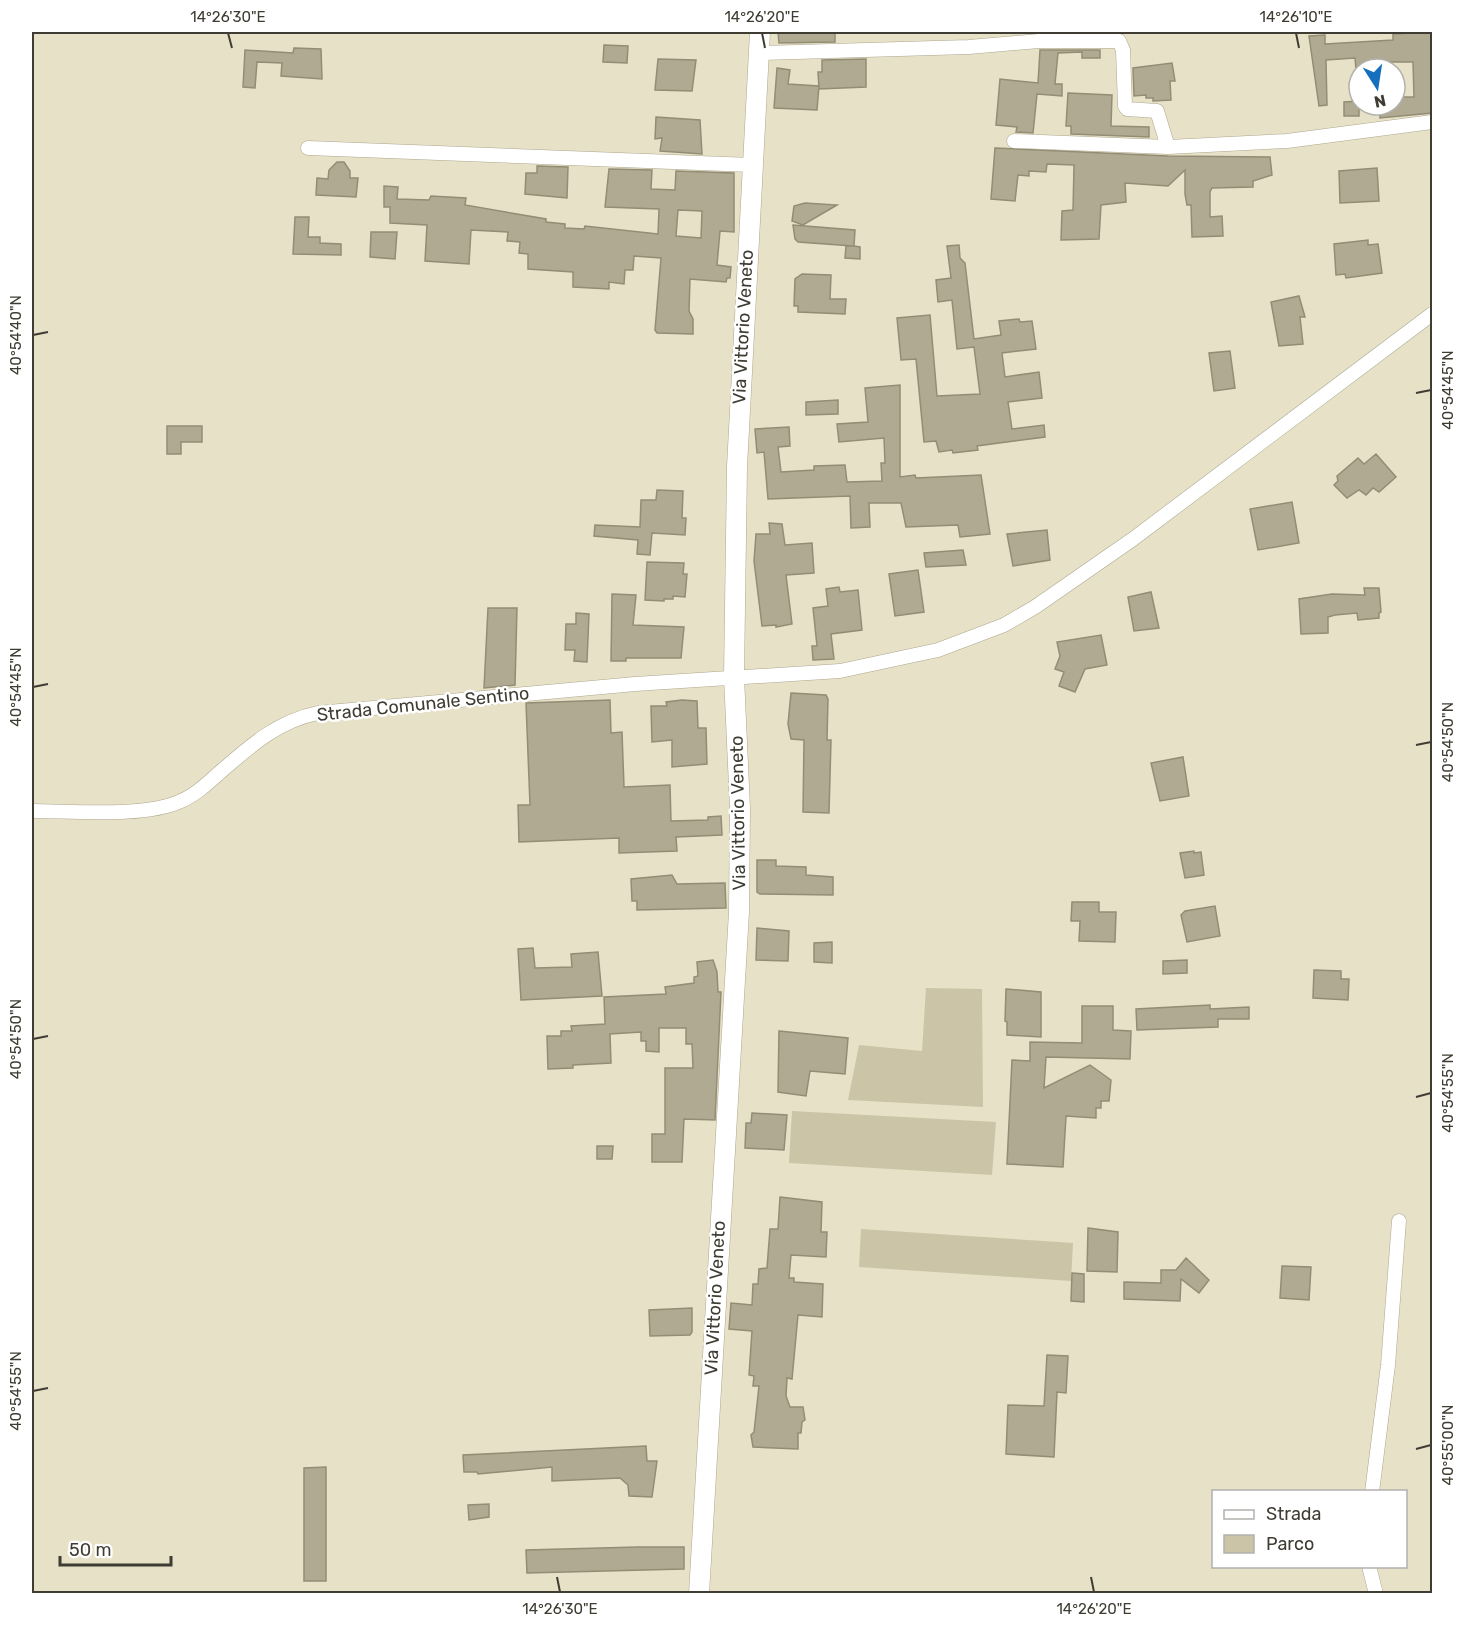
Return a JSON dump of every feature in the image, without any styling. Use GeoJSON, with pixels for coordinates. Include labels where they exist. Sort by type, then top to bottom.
{"type":"FeatureCollection","features":[{"type":"Feature","properties":{"kind":"street","name":"Via Vittorio Veneto"},"geometry":{"type":"LineString","coordinates":[[699,1593],[739,912],[740,808],[735,677],[737,467],[760,32]]}},
{"type":"Feature","properties":{"kind":"street"},"geometry":{"type":"LineString","coordinates":[[759,53],[969,47],[1039,41],[1119,41],[1123,50],[1125,106],[1127,109],[1157,111],[1168,147]]}},
{"type":"Feature","properties":{"kind":"street"},"geometry":{"type":"LineString","coordinates":[[1014,141],[1168,147],[1316,139],[1432,122]]}},
{"type":"Feature","properties":{"kind":"street"},"geometry":{"type":"LineString","coordinates":[[308,148],[752,165]]}},
{"type":"Feature","properties":{"kind":"street","name":"Strada Comunale Sentino"},"geometry":{"type":"LineString","coordinates":[[32,811],[99,812],[153,808],[182,801],[202,789],[257,740],[282,725],[318,713],[635,684],[840,671],[938,650],[1004,625],[1035,607],[1133,539],[1432,314]]}},
{"type":"Feature","properties":{"kind":"street"},"geometry":{"type":"LineString","coordinates":[[1372,1490],[1388,1365],[1399,1221]]}},
{"type":"Feature","properties":{"kind":"street"},"geometry":{"type":"LineString","coordinates":[[1370,1568],[1376,1593]]}},
{"type":"Feature","properties":{"kind":"green space"},"geometry":{"type":"Polygon","coordinates":[[[926,988],[982,989],[983,1107],[848,1100],[859,1045],[922,1051],[926,988]]]}},
{"type":"Feature","properties":{"kind":"green space"},"geometry":{"type":"Polygon","coordinates":[[[792,1111],[996,1122],[992,1175],[789,1163],[792,1111]]]}},
{"type":"Feature","properties":{"kind":"green space"},"geometry":{"type":"Polygon","coordinates":[[[861,1229],[1073,1243],[1071,1281],[859,1267],[861,1229]]]}},
{"type":"Feature","properties":{"kind":"building"},"geometry":{"type":"Polygon","coordinates":[[[778,32],[835,32],[835,42],[779,43],[778,32]]]}},
{"type":"Feature","properties":{"kind":"building"},"geometry":{"type":"Polygon","coordinates":[[[1432,32],[1432,113],[1407,115],[1407,97],[1414,97],[1413,62],[1407,62],[1407,57],[1347,57],[1326,60],[1327,105],[1319,106],[1309,36],[1325,35],[1325,44],[1393,40],[1393,34],[1432,32]]]}},
{"type":"Feature","properties":{"kind":"building"},"geometry":{"type":"Polygon","coordinates":[[[604,45],[628,46],[627,63],[603,62],[604,45]]]}},
{"type":"Feature","properties":{"kind":"building"},"geometry":{"type":"Polygon","coordinates":[[[294,48],[321,49],[322,79],[281,76],[282,63],[257,62],[255,88],[243,87],[245,50],[293,53],[294,48]]]}},
{"type":"Feature","properties":{"kind":"building"},"geometry":{"type":"Polygon","coordinates":[[[1040,50],[1100,50],[1100,58],[1082,58],[1082,52],[1058,53],[1055,84],[1062,84],[1062,96],[1037,94],[1033,133],[1016,132],[1017,127],[996,125],[1000,79],[1038,83],[1040,50]]]}},
{"type":"Feature","properties":{"kind":"building"},"geometry":{"type":"Polygon","coordinates":[[[658,59],[696,60],[692,91],[655,90],[658,59]]]}},
{"type":"Feature","properties":{"kind":"building"},"geometry":{"type":"Polygon","coordinates":[[[866,59],[866,87],[819,89],[818,72],[822,72],[822,60],[866,59]]]}},
{"type":"Feature","properties":{"kind":"building"},"geometry":{"type":"Polygon","coordinates":[[[1172,63],[1175,81],[1170,81],[1171,100],[1153,101],[1153,98],[1146,98],[1146,95],[1134,96],[1133,68],[1172,63]]]}},
{"type":"Feature","properties":{"kind":"building"},"geometry":{"type":"Polygon","coordinates":[[[777,68],[790,70],[788,84],[819,86],[817,110],[774,108],[777,68]]]}},
{"type":"Feature","properties":{"kind":"building"},"geometry":{"type":"Polygon","coordinates":[[[1068,93],[1112,95],[1111,126],[1149,127],[1149,137],[1071,134],[1071,126],[1066,126],[1068,93]]]}},
{"type":"Feature","properties":{"kind":"building"},"geometry":{"type":"Polygon","coordinates":[[[1344,102],[1347,102],[1347,116],[1344,116],[1344,102]]]}},
{"type":"Feature","properties":{"kind":"building"},"geometry":{"type":"Polygon","coordinates":[[[656,117],[700,120],[702,154],[660,151],[662,138],[655,139],[656,117]]]}},
{"type":"Feature","properties":{"kind":"building"},"geometry":{"type":"Polygon","coordinates":[[[995,148],[1168,156],[1270,157],[1272,175],[1253,181],[1253,187],[1212,188],[1210,217],[1222,216],[1223,236],[1192,237],[1191,205],[1187,205],[1185,194],[1185,170],[1168,186],[1125,183],[1126,202],[1101,205],[1099,239],[1061,240],[1062,211],[1073,210],[1074,165],[1047,164],[1046,172],[1029,171],[1029,176],[1018,175],[1015,201],[991,199],[995,148]]]}},
{"type":"Feature","properties":{"kind":"building"},"geometry":{"type":"Polygon","coordinates":[[[337,162],[344,162],[350,171],[350,178],[358,178],[356,197],[316,195],[317,178],[328,179],[329,170],[337,162]]]}},
{"type":"Feature","properties":{"kind":"building"},"geometry":{"type":"Polygon","coordinates":[[[537,166],[568,167],[567,198],[525,194],[526,173],[537,173],[537,166]]]}},
{"type":"Feature","properties":{"kind":"building"},"geometry":{"type":"Polygon","coordinates":[[[1377,168],[1379,201],[1340,203],[1339,171],[1377,168]]]}},
{"type":"Feature","properties":{"kind":"building"},"geometry":{"type":"Polygon","coordinates":[[[609,169],[652,170],[651,189],[675,190],[676,171],[734,173],[734,232],[720,231],[717,265],[731,267],[730,278],[727,278],[726,282],[690,279],[689,311],[693,319],[693,334],[657,333],[655,330],[661,258],[634,256],[633,270],[625,270],[624,284],[609,282],[609,289],[573,287],[573,272],[528,269],[528,254],[519,253],[520,242],[507,241],[508,232],[471,230],[469,264],[425,261],[427,225],[390,223],[390,207],[384,207],[384,186],[398,187],[397,199],[429,200],[431,196],[466,198],[465,205],[546,219],[546,222],[565,224],[565,228],[584,229],[585,226],[658,234],[659,209],[605,207],[609,169]],[[678,210],[676,236],[701,238],[702,211],[678,210]]]}},
{"type":"Feature","properties":{"kind":"building"},"geometry":{"type":"Polygon","coordinates":[[[805,203],[837,205],[803,225],[792,221],[794,206],[805,203]]]}},
{"type":"Feature","properties":{"kind":"building"},"geometry":{"type":"Polygon","coordinates":[[[295,217],[309,217],[308,237],[320,237],[320,243],[341,244],[341,255],[293,254],[295,217]]]}},
{"type":"Feature","properties":{"kind":"building"},"geometry":{"type":"Polygon","coordinates":[[[793,225],[855,230],[854,246],[860,247],[860,259],[845,258],[846,246],[853,246],[798,242],[795,239],[793,225]]]}},
{"type":"Feature","properties":{"kind":"building"},"geometry":{"type":"Polygon","coordinates":[[[371,232],[397,232],[395,259],[370,257],[371,232]]]}},
{"type":"Feature","properties":{"kind":"building"},"geometry":{"type":"Polygon","coordinates":[[[1368,240],[1368,245],[1378,244],[1382,273],[1346,278],[1345,274],[1336,275],[1334,244],[1368,240]]]}},
{"type":"Feature","properties":{"kind":"building"},"geometry":{"type":"Polygon","coordinates":[[[959,245],[960,258],[965,263],[974,339],[1001,335],[999,321],[1019,319],[1020,322],[1032,321],[1036,349],[1002,353],[1005,377],[1039,372],[1042,398],[1008,402],[1012,429],[1044,425],[1045,437],[977,446],[978,450],[953,453],[952,450],[939,452],[936,441],[924,442],[916,359],[901,360],[897,318],[930,315],[937,396],[980,394],[974,347],[957,349],[952,300],[938,302],[936,280],[951,278],[947,246],[959,245]]]}},
{"type":"Feature","properties":{"kind":"building"},"geometry":{"type":"Polygon","coordinates":[[[802,274],[831,275],[830,299],[846,299],[845,314],[798,312],[798,306],[794,306],[795,279],[802,274]]]}},
{"type":"Feature","properties":{"kind":"building"},"geometry":{"type":"Polygon","coordinates":[[[1299,296],[1305,317],[1300,317],[1303,344],[1279,346],[1271,302],[1299,296]]]}},
{"type":"Feature","properties":{"kind":"building"},"geometry":{"type":"Polygon","coordinates":[[[1230,351],[1235,388],[1214,391],[1209,353],[1230,351]]]}},
{"type":"Feature","properties":{"kind":"building"},"geometry":{"type":"Polygon","coordinates":[[[900,385],[900,477],[981,475],[990,534],[960,537],[958,525],[906,527],[901,503],[869,503],[870,527],[851,528],[850,496],[768,499],[764,452],[757,453],[755,429],[789,427],[790,446],[778,447],[781,472],[814,470],[814,466],[845,465],[847,482],[882,481],[881,463],[885,463],[884,438],[839,442],[837,424],[868,422],[865,388],[900,385]]]}},
{"type":"Feature","properties":{"kind":"building"},"geometry":{"type":"Polygon","coordinates":[[[838,400],[838,414],[806,415],[806,402],[838,400]]]}},
{"type":"Feature","properties":{"kind":"building"},"geometry":{"type":"Polygon","coordinates":[[[167,426],[202,426],[202,442],[181,442],[181,454],[167,454],[167,426]]]}},
{"type":"Feature","properties":{"kind":"building"},"geometry":{"type":"Polygon","coordinates":[[[1376,454],[1396,477],[1379,492],[1373,488],[1366,495],[1359,490],[1347,498],[1334,485],[1338,481],[1337,476],[1358,458],[1364,464],[1376,454]]]}},
{"type":"Feature","properties":{"kind":"building"},"geometry":{"type":"Polygon","coordinates":[[[657,490],[683,491],[682,518],[686,518],[685,535],[652,533],[650,555],[637,554],[638,540],[594,536],[595,525],[640,527],[641,500],[656,500],[657,490]]]}},
{"type":"Feature","properties":{"kind":"building"},"geometry":{"type":"Polygon","coordinates":[[[1292,502],[1299,543],[1258,550],[1250,509],[1292,502]]]}},
{"type":"Feature","properties":{"kind":"building"},"geometry":{"type":"Polygon","coordinates":[[[769,523],[782,524],[785,545],[812,543],[814,573],[786,575],[792,624],[776,627],[776,625],[762,626],[754,561],[756,534],[770,534],[769,523]]]}},
{"type":"Feature","properties":{"kind":"building"},"geometry":{"type":"Polygon","coordinates":[[[1047,530],[1050,560],[1013,566],[1007,534],[1047,530]]]}},
{"type":"Feature","properties":{"kind":"building"},"geometry":{"type":"Polygon","coordinates":[[[963,550],[966,565],[926,567],[924,553],[963,550]]]}},
{"type":"Feature","properties":{"kind":"building"},"geometry":{"type":"Polygon","coordinates":[[[647,562],[684,563],[683,574],[687,574],[685,597],[673,596],[673,599],[664,599],[664,601],[645,600],[647,562]]]}},
{"type":"Feature","properties":{"kind":"building"},"geometry":{"type":"Polygon","coordinates":[[[918,570],[924,612],[895,616],[889,574],[918,570]]]}},
{"type":"Feature","properties":{"kind":"building"},"geometry":{"type":"Polygon","coordinates":[[[839,587],[840,592],[858,590],[862,630],[831,634],[834,659],[813,660],[812,646],[817,646],[813,608],[828,606],[826,589],[839,587]]]}},
{"type":"Feature","properties":{"kind":"building"},"geometry":{"type":"Polygon","coordinates":[[[1364,588],[1379,588],[1381,612],[1379,618],[1358,620],[1357,613],[1335,615],[1328,617],[1328,633],[1301,634],[1299,599],[1332,594],[1365,595],[1364,588]]]}},
{"type":"Feature","properties":{"kind":"building"},"geometry":{"type":"Polygon","coordinates":[[[1151,592],[1159,628],[1134,631],[1128,597],[1151,592]]]}},
{"type":"Feature","properties":{"kind":"building"},"geometry":{"type":"Polygon","coordinates":[[[612,594],[636,595],[633,625],[684,627],[681,658],[626,658],[626,661],[611,661],[612,594]]]}},
{"type":"Feature","properties":{"kind":"building"},"geometry":{"type":"Polygon","coordinates":[[[488,608],[517,608],[515,685],[484,688],[488,608]]]}},
{"type":"Feature","properties":{"kind":"building"},"geometry":{"type":"Polygon","coordinates":[[[576,613],[589,614],[587,662],[574,661],[575,650],[565,650],[566,624],[576,624],[576,613]]]}},
{"type":"Feature","properties":{"kind":"building"},"geometry":{"type":"Polygon","coordinates":[[[1101,635],[1107,665],[1085,669],[1075,692],[1059,686],[1064,672],[1055,669],[1060,656],[1057,642],[1101,635]]]}},
{"type":"Feature","properties":{"kind":"building"},"geometry":{"type":"Polygon","coordinates":[[[791,693],[826,695],[828,699],[827,740],[831,740],[829,813],[803,812],[804,740],[791,739],[788,724],[791,693]]]}},
{"type":"Feature","properties":{"kind":"building"},"geometry":{"type":"Polygon","coordinates":[[[610,700],[611,733],[622,732],[624,787],[670,785],[671,821],[708,820],[708,817],[721,816],[722,835],[676,837],[677,851],[619,853],[619,838],[519,842],[518,805],[530,805],[526,703],[610,700]]]}},
{"type":"Feature","properties":{"kind":"building"},"geometry":{"type":"Polygon","coordinates":[[[697,701],[698,728],[706,728],[707,764],[672,767],[672,740],[652,742],[651,706],[667,706],[666,702],[697,701]]]}},
{"type":"Feature","properties":{"kind":"building"},"geometry":{"type":"Polygon","coordinates":[[[1183,757],[1189,796],[1160,801],[1151,763],[1183,757]]]}},
{"type":"Feature","properties":{"kind":"building"},"geometry":{"type":"Polygon","coordinates":[[[1194,851],[1194,853],[1201,852],[1204,875],[1185,878],[1180,853],[1194,851]]]}},
{"type":"Feature","properties":{"kind":"building"},"geometry":{"type":"Polygon","coordinates":[[[757,860],[776,860],[776,866],[806,867],[806,875],[833,877],[833,895],[760,894],[757,892],[757,860]]]}},
{"type":"Feature","properties":{"kind":"building"},"geometry":{"type":"Polygon","coordinates":[[[672,875],[677,884],[725,883],[726,908],[637,910],[637,901],[632,901],[631,879],[672,875]]]}},
{"type":"Feature","properties":{"kind":"building"},"geometry":{"type":"Polygon","coordinates":[[[1072,902],[1099,902],[1099,912],[1116,912],[1115,942],[1079,941],[1080,921],[1071,921],[1072,902]]]}},
{"type":"Feature","properties":{"kind":"building"},"geometry":{"type":"Polygon","coordinates":[[[1215,906],[1220,936],[1187,942],[1181,915],[1185,911],[1215,906]]]}},
{"type":"Feature","properties":{"kind":"building"},"geometry":{"type":"Polygon","coordinates":[[[757,928],[789,931],[788,961],[756,960],[757,928]]]}},
{"type":"Feature","properties":{"kind":"building"},"geometry":{"type":"Polygon","coordinates":[[[832,942],[832,963],[814,962],[814,943],[832,942]]]}},
{"type":"Feature","properties":{"kind":"building"},"geometry":{"type":"Polygon","coordinates":[[[533,948],[535,968],[572,967],[571,954],[598,952],[602,996],[521,1000],[518,949],[533,948]]]}},
{"type":"Feature","properties":{"kind":"building"},"geometry":{"type":"Polygon","coordinates":[[[713,960],[717,972],[718,992],[721,992],[715,1120],[684,1119],[682,1162],[652,1162],[652,1134],[665,1134],[665,1068],[693,1068],[692,1044],[686,1044],[686,1028],[659,1028],[659,1052],[646,1051],[646,1041],[641,1041],[641,1032],[610,1034],[611,1063],[573,1065],[573,1068],[548,1069],[547,1036],[561,1036],[561,1031],[572,1031],[571,1026],[605,1024],[604,997],[666,994],[665,987],[694,983],[694,977],[698,976],[697,962],[713,960]]]}},
{"type":"Feature","properties":{"kind":"building"},"geometry":{"type":"Polygon","coordinates":[[[1187,960],[1187,973],[1163,974],[1163,961],[1187,960]]]}},
{"type":"Feature","properties":{"kind":"building"},"geometry":{"type":"Polygon","coordinates":[[[1314,970],[1341,971],[1341,979],[1349,979],[1348,1000],[1313,998],[1314,970]]]}},
{"type":"Feature","properties":{"kind":"building"},"geometry":{"type":"Polygon","coordinates":[[[1006,989],[1041,992],[1041,1037],[1007,1035],[1006,989]]]}},
{"type":"Feature","properties":{"kind":"building"},"geometry":{"type":"Polygon","coordinates":[[[1210,1005],[1210,1009],[1249,1007],[1249,1019],[1218,1019],[1218,1027],[1137,1030],[1136,1009],[1210,1005]]]}},
{"type":"Feature","properties":{"kind":"building"},"geometry":{"type":"Polygon","coordinates":[[[1082,1006],[1113,1006],[1113,1030],[1131,1031],[1130,1059],[1046,1057],[1044,1088],[1090,1065],[1111,1080],[1109,1101],[1101,1101],[1101,1108],[1096,1108],[1096,1118],[1066,1116],[1063,1167],[1007,1164],[1012,1060],[1030,1061],[1030,1042],[1082,1043],[1082,1006]]]}},
{"type":"Feature","properties":{"kind":"building"},"geometry":{"type":"Polygon","coordinates":[[[779,1031],[848,1038],[845,1074],[810,1071],[806,1096],[778,1092],[779,1031]]]}},
{"type":"Feature","properties":{"kind":"building"},"geometry":{"type":"Polygon","coordinates":[[[752,1113],[787,1115],[784,1150],[745,1148],[746,1123],[751,1123],[752,1113]]]}},
{"type":"Feature","properties":{"kind":"building"},"geometry":{"type":"Polygon","coordinates":[[[597,1146],[613,1146],[612,1159],[597,1159],[597,1146]]]}},
{"type":"Feature","properties":{"kind":"building"},"geometry":{"type":"Polygon","coordinates":[[[780,1197],[822,1202],[821,1232],[827,1232],[826,1257],[791,1255],[789,1278],[794,1278],[794,1282],[823,1284],[822,1317],[798,1315],[792,1379],[787,1378],[786,1396],[790,1407],[803,1407],[805,1420],[802,1422],[801,1433],[798,1433],[798,1449],[753,1447],[751,1435],[754,1432],[759,1386],[753,1386],[754,1376],[749,1375],[752,1331],[729,1329],[731,1303],[752,1305],[753,1284],[758,1284],[759,1269],[767,1268],[770,1229],[778,1229],[780,1197]]]}},
{"type":"Feature","properties":{"kind":"building"},"geometry":{"type":"Polygon","coordinates":[[[1088,1228],[1118,1232],[1117,1272],[1087,1271],[1088,1228]]]}},
{"type":"Feature","properties":{"kind":"building"},"geometry":{"type":"Polygon","coordinates":[[[1186,1258],[1209,1280],[1199,1293],[1181,1279],[1180,1301],[1124,1299],[1124,1282],[1161,1283],[1161,1270],[1176,1270],[1186,1258]]]}},
{"type":"Feature","properties":{"kind":"building"},"geometry":{"type":"Polygon","coordinates":[[[1282,1266],[1311,1267],[1309,1300],[1280,1298],[1282,1266]]]}},
{"type":"Feature","properties":{"kind":"building"},"geometry":{"type":"Polygon","coordinates":[[[1072,1273],[1084,1274],[1084,1302],[1071,1301],[1072,1273]]]}},
{"type":"Feature","properties":{"kind":"building"},"geometry":{"type":"Polygon","coordinates":[[[692,1308],[690,1335],[650,1336],[649,1310],[692,1308]]]}},
{"type":"Feature","properties":{"kind":"building"},"geometry":{"type":"Polygon","coordinates":[[[1047,1355],[1068,1356],[1066,1393],[1057,1392],[1054,1457],[1006,1454],[1008,1405],[1044,1406],[1047,1355]]]}},
{"type":"Feature","properties":{"kind":"building"},"geometry":{"type":"Polygon","coordinates":[[[646,1446],[647,1461],[657,1461],[652,1497],[629,1496],[628,1485],[620,1478],[552,1481],[552,1467],[478,1474],[477,1472],[464,1472],[463,1455],[646,1446]]]}},
{"type":"Feature","properties":{"kind":"building"},"geometry":{"type":"Polygon","coordinates":[[[326,1467],[326,1581],[304,1581],[304,1468],[326,1467]]]}},
{"type":"Feature","properties":{"kind":"building"},"geometry":{"type":"Polygon","coordinates":[[[489,1504],[489,1517],[469,1520],[468,1505],[489,1504]]]}},
{"type":"Feature","properties":{"kind":"building"},"geometry":{"type":"Polygon","coordinates":[[[684,1547],[684,1569],[527,1573],[526,1550],[684,1547]]]}}]}
